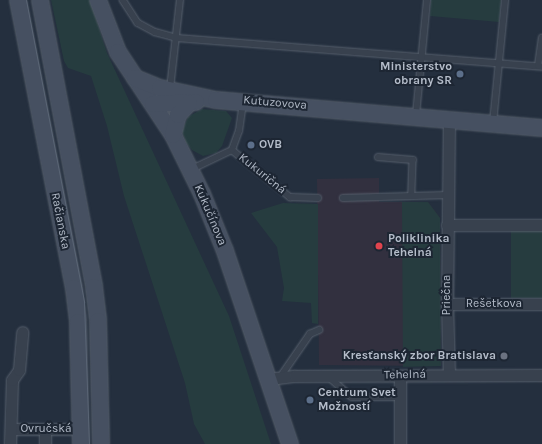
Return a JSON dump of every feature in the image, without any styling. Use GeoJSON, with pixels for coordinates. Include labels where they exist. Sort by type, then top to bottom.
{"type":"FeatureCollection","features":[{"type":"Feature","properties":{"kind":"street","name":"Račianska"},"geometry":{"type":"LineString","coordinates":[[18,0],[44,77],[97,304],[100,444]]}},
{"type":"Feature","properties":{"kind":"street","name":"Račianska"},"geometry":{"type":"LineString","coordinates":[[40,0],[44,77],[76,306],[81,437]]}},
{"type":"Feature","properties":{"kind":"street","name":"Kukučínova"},"geometry":{"type":"LineString","coordinates":[[98,0],[113,42],[173,135],[191,170],[225,250],[275,378],[290,444]]}},
{"type":"Feature","properties":{"kind":"street","name":"Kutuzovova"},"geometry":{"type":"LineString","coordinates":[[135,78],[170,91],[216,100],[243,100],[494,123]]}},
{"type":"Feature","properties":{"kind":"street"},"geometry":{"type":"LineString","coordinates":[[153,104],[160,94],[170,91]]}},
{"type":"Feature","properties":{"kind":"street"},"geometry":{"type":"LineString","coordinates":[[153,104],[216,100]]}},
{"type":"Feature","properties":{"kind":"street"},"geometry":{"type":"LineString","coordinates":[[173,135],[178,115],[189,102]]}},
{"type":"Feature","properties":{"kind":"street","name":"Priečna"},"geometry":{"type":"LineString","coordinates":[[449,118],[449,195],[447,226],[449,375]]}},
{"type":"Feature","properties":{"kind":"street"},"geometry":{"type":"LineString","coordinates":[[494,123],[542,128]]}},
{"type":"Feature","properties":{"kind":"street"},"geometry":{"type":"LineString","coordinates":[[447,226],[542,225]]}},
{"type":"Feature","properties":{"kind":"street","name":"Rešetkova"},"geometry":{"type":"LineString","coordinates":[[447,304],[542,304]]}},
{"type":"Feature","properties":{"kind":"street"},"geometry":{"type":"LineString","coordinates":[[10,444],[12,380],[19,370],[22,332]]}},
{"type":"Feature","properties":{"kind":"street","name":"Tehelná"},"geometry":{"type":"LineString","coordinates":[[275,378],[328,376],[542,375]]}},
{"type":"Feature","properties":{"kind":"street"},"geometry":{"type":"LineString","coordinates":[[400,376],[400,444]]}},
{"type":"Feature","properties":{"kind":"street","name":"Ovručská"},"geometry":{"type":"LineString","coordinates":[[11,429],[45,429],[81,437]]}},
{"type":"Feature","properties":{"kind":"street"},"geometry":{"type":"LineString","coordinates":[[45,429],[45,444]]}},
{"type":"Feature","properties":{"kind":"lane"},"geometry":{"type":"LineString","coordinates":[[123,0],[138,24],[155,32],[177,38],[540,67],[542,38]]}},
{"type":"Feature","properties":{"kind":"lane"},"geometry":{"type":"LineString","coordinates":[[170,91],[180,0]]}},
{"type":"Feature","properties":{"kind":"lane"},"geometry":{"type":"LineString","coordinates":[[416,116],[427,0]]}},
{"type":"Feature","properties":{"kind":"lane"},"geometry":{"type":"LineString","coordinates":[[494,123],[505,0]]}},
{"type":"Feature","properties":{"kind":"lane"},"geometry":{"type":"LineString","coordinates":[[191,170],[232,150],[239,131],[243,100]]}},
{"type":"Feature","properties":{"kind":"lane","name":"Kukuričná"},"geometry":{"type":"LineString","coordinates":[[232,150],[290,197],[318,198]]}},
{"type":"Feature","properties":{"kind":"lane"},"geometry":{"type":"LineString","coordinates":[[378,157],[413,160],[412,196]]}},
{"type":"Feature","properties":{"kind":"lane"},"geometry":{"type":"LineString","coordinates":[[343,198],[449,195]]}},
{"type":"Feature","properties":{"kind":"lane"},"geometry":{"type":"LineString","coordinates":[[275,378],[310,334],[319,330]]}},
{"type":"Feature","properties":{"kind":"lane"},"geometry":{"type":"LineString","coordinates":[[328,376],[352,396],[400,397]]}},
{"type":"Feature","properties":{"kind":"shaded area","name":"Poliklinika Tehelná"},"geometry":{"type":"Polygon","coordinates":[[[379,178],[379,202],[428,202],[440,218],[441,366],[319,365],[317,179],[379,178]]]}},
{"type":"Feature","properties":{"kind":"green space"},"geometry":{"type":"Polygon","coordinates":[[[51,0],[90,0],[107,53],[229,316],[271,444],[205,444],[194,424],[185,383],[124,196],[107,126],[91,76],[68,68],[64,61],[51,0]]]}},
{"type":"Feature","properties":{"kind":"green space"},"geometry":{"type":"Polygon","coordinates":[[[431,0],[501,0],[499,22],[430,16],[431,0]]]}},
{"type":"Feature","properties":{"kind":"green space"},"geometry":{"type":"Polygon","coordinates":[[[202,109],[226,111],[232,118],[222,146],[216,153],[203,156],[192,150],[186,143],[182,131],[188,117],[202,109]]]}},
{"type":"Feature","properties":{"kind":"green space"},"geometry":{"type":"Polygon","coordinates":[[[402,202],[428,202],[440,218],[441,366],[403,367],[402,202]]]}},
{"type":"Feature","properties":{"kind":"green space"},"geometry":{"type":"Polygon","coordinates":[[[283,203],[318,204],[318,324],[312,323],[311,303],[282,301],[284,288],[277,247],[251,213],[283,203]]]}},
{"type":"Feature","properties":{"kind":"green space"},"geometry":{"type":"Polygon","coordinates":[[[511,231],[542,231],[542,298],[511,298],[511,231]]]}},
{"type":"Feature","properties":{"kind":"tram line"},"geometry":{"type":"LineString","coordinates":[[26,0],[84,302],[89,444]]}},
{"type":"Feature","properties":{"kind":"place","name":"Ministerstvo obrany SR"},"geometry":{"type":"Point","coordinates":[460,74]}},
{"type":"Feature","properties":{"kind":"place","name":"OVB"},"geometry":{"type":"Point","coordinates":[251,145]}},
{"type":"Feature","properties":{"kind":"place","name":"Poliklinika Tehelná"},"geometry":{"type":"Point","coordinates":[379,246]}},
{"type":"Feature","properties":{"kind":"place","name":"Kresťanský zbor Bratislava"},"geometry":{"type":"Point","coordinates":[504,356]}},
{"type":"Feature","properties":{"kind":"place","name":"Centrum Svet Možností"},"geometry":{"type":"Point","coordinates":[310,400]}}]}
